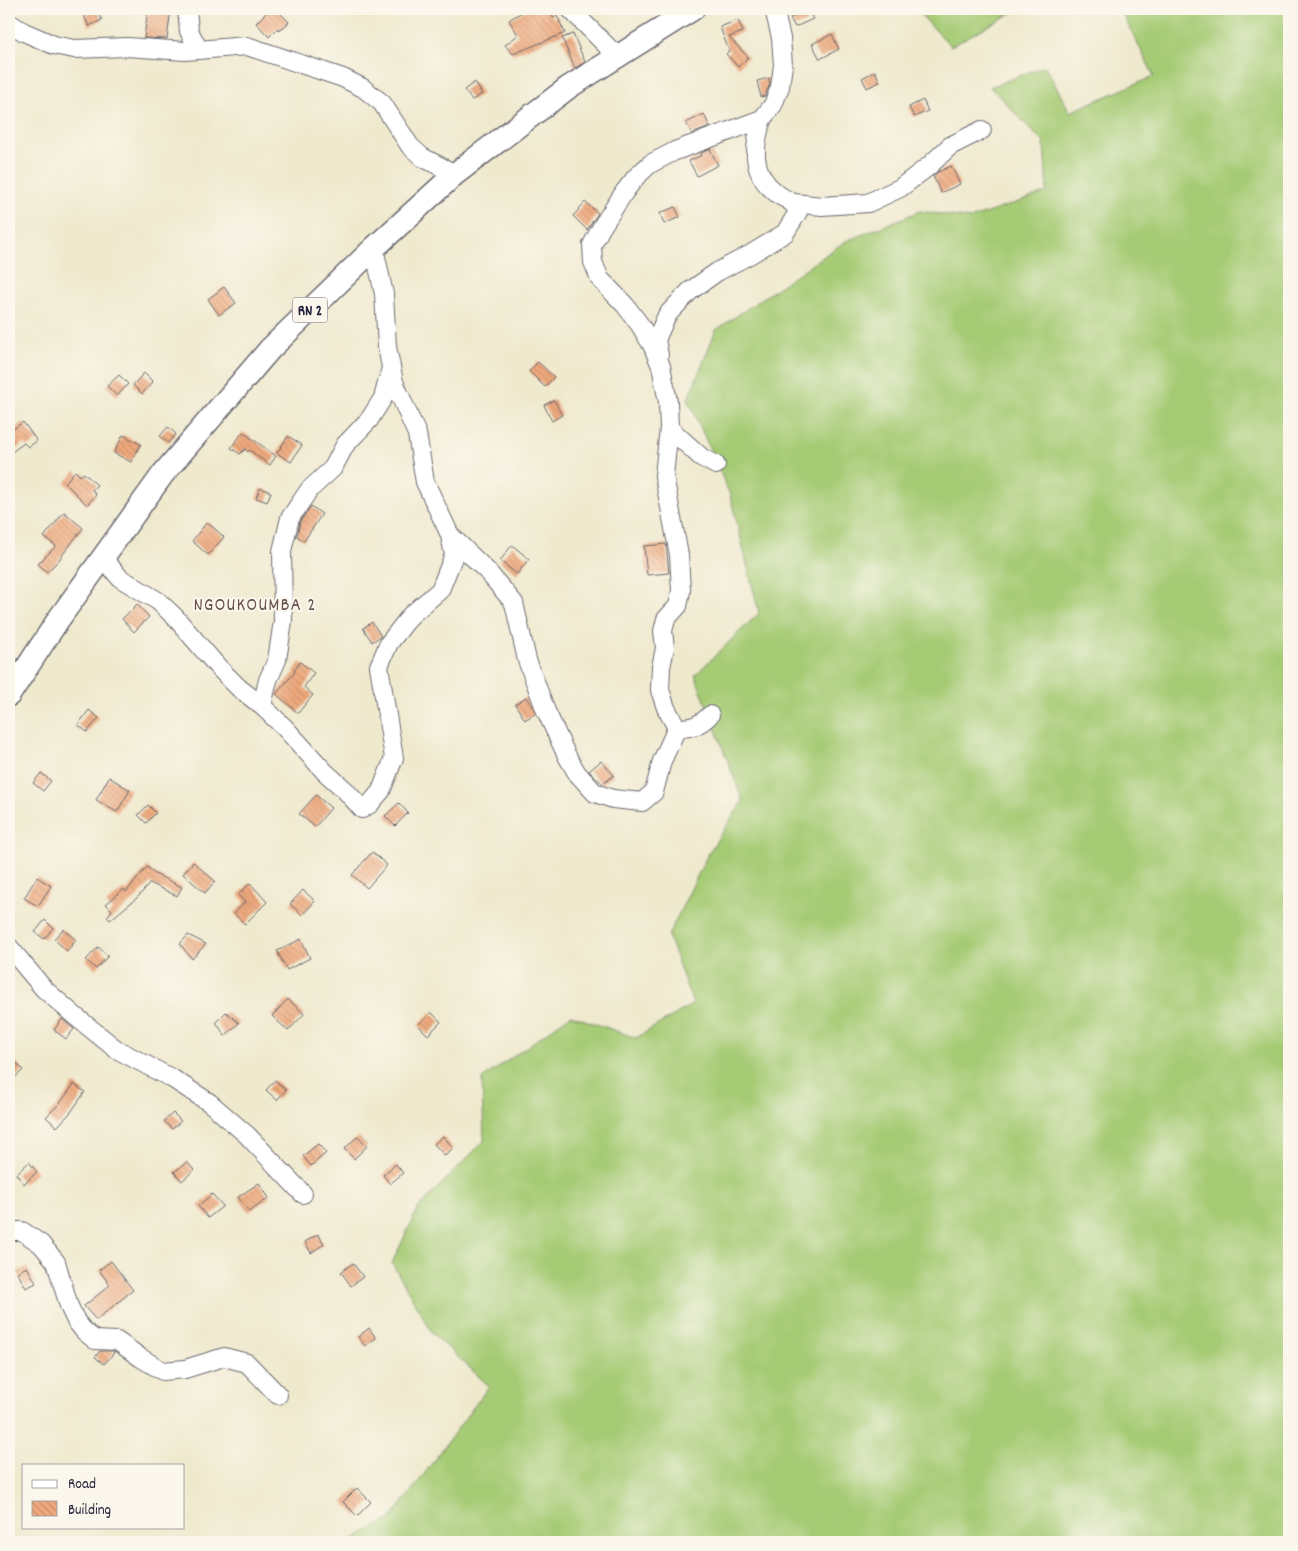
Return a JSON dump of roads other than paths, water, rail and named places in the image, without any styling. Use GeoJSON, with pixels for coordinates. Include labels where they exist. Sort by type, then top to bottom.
{"type":"FeatureCollection","features":[{"type":"Feature","properties":{"kind":"main road","name":"RN 2"},"geometry":{"type":"LineString","coordinates":[[9,695],[58,620],[163,474],[270,349],[374,248],[455,174],[569,87],[693,9]]}},
{"type":"Feature","properties":{"kind":"street"},"geometry":{"type":"LineString","coordinates":[[187,9],[189,31],[199,50]]}},
{"type":"Feature","properties":{"kind":"street"},"geometry":{"type":"LineString","coordinates":[[570,9],[617,56]]}},
{"type":"Feature","properties":{"kind":"street"},"geometry":{"type":"LineString","coordinates":[[774,9],[781,38],[783,65],[780,87],[773,105],[762,119],[755,141],[757,165],[763,181],[776,193],[794,203],[822,206],[868,203],[900,188],[929,166],[950,146],[982,130]]}},
{"type":"Feature","properties":{"kind":"street"},"geometry":{"type":"LineString","coordinates":[[9,23],[24,32],[54,44],[74,49],[128,47],[185,51],[248,46],[343,78],[362,88],[382,103],[410,146],[422,157],[455,174]]}},
{"type":"Feature","properties":{"kind":"street"},"geometry":{"type":"LineString","coordinates":[[660,366],[652,345],[640,325],[625,305],[600,279],[593,262],[592,245],[625,191],[650,164],[675,151],[762,119]]}},
{"type":"Feature","properties":{"kind":"street"},"geometry":{"type":"LineString","coordinates":[[678,728],[666,708],[660,690],[661,667],[665,648],[663,631],[666,619],[678,606],[681,591],[678,555],[664,476],[668,402],[656,340],[667,315],[690,291],[717,272],[785,233],[798,212],[794,203]]}},
{"type":"Feature","properties":{"kind":"street"},"geometry":{"type":"LineString","coordinates":[[102,557],[120,578],[158,601],[175,616],[218,667],[285,728],[362,809],[370,804],[381,791],[394,758],[379,666],[389,643],[411,615],[440,590],[454,555],[450,535],[425,482],[418,434],[394,382],[386,347],[384,294],[374,248]]}},
{"type":"Feature","properties":{"kind":"street"},"geometry":{"type":"LineString","coordinates":[[262,706],[268,680],[277,660],[282,631],[282,551],[290,518],[309,490],[332,468],[345,445],[369,420],[383,398],[391,368]]}},
{"type":"Feature","properties":{"kind":"street"},"geometry":{"type":"LineString","coordinates":[[668,428],[701,457],[716,465]]}},
{"type":"Feature","properties":{"kind":"street"},"geometry":{"type":"LineString","coordinates":[[450,535],[486,571],[514,603],[527,660],[546,711],[567,756],[594,793],[613,799],[642,802],[654,792],[662,761],[678,728]]}},
{"type":"Feature","properties":{"kind":"street"},"geometry":{"type":"LineString","coordinates":[[678,728],[691,728],[710,716]]}},
{"type":"Feature","properties":{"kind":"street"},"geometry":{"type":"LineString","coordinates":[[9,947],[44,989],[75,1016],[116,1049],[172,1079],[210,1103],[247,1135],[303,1194]]}},
{"type":"Feature","properties":{"kind":"street"},"geometry":{"type":"LineString","coordinates":[[9,1231],[22,1231],[42,1244],[56,1262],[69,1306],[76,1321],[84,1332],[94,1340],[117,1341],[163,1371],[185,1369],[224,1357],[247,1363],[278,1395]]}},
{"type":"Feature","properties":{"kind":"district","name":"NGOUKOUMBA 2"},"geometry":{"type":"Point","coordinates":[255,603]}}]}
